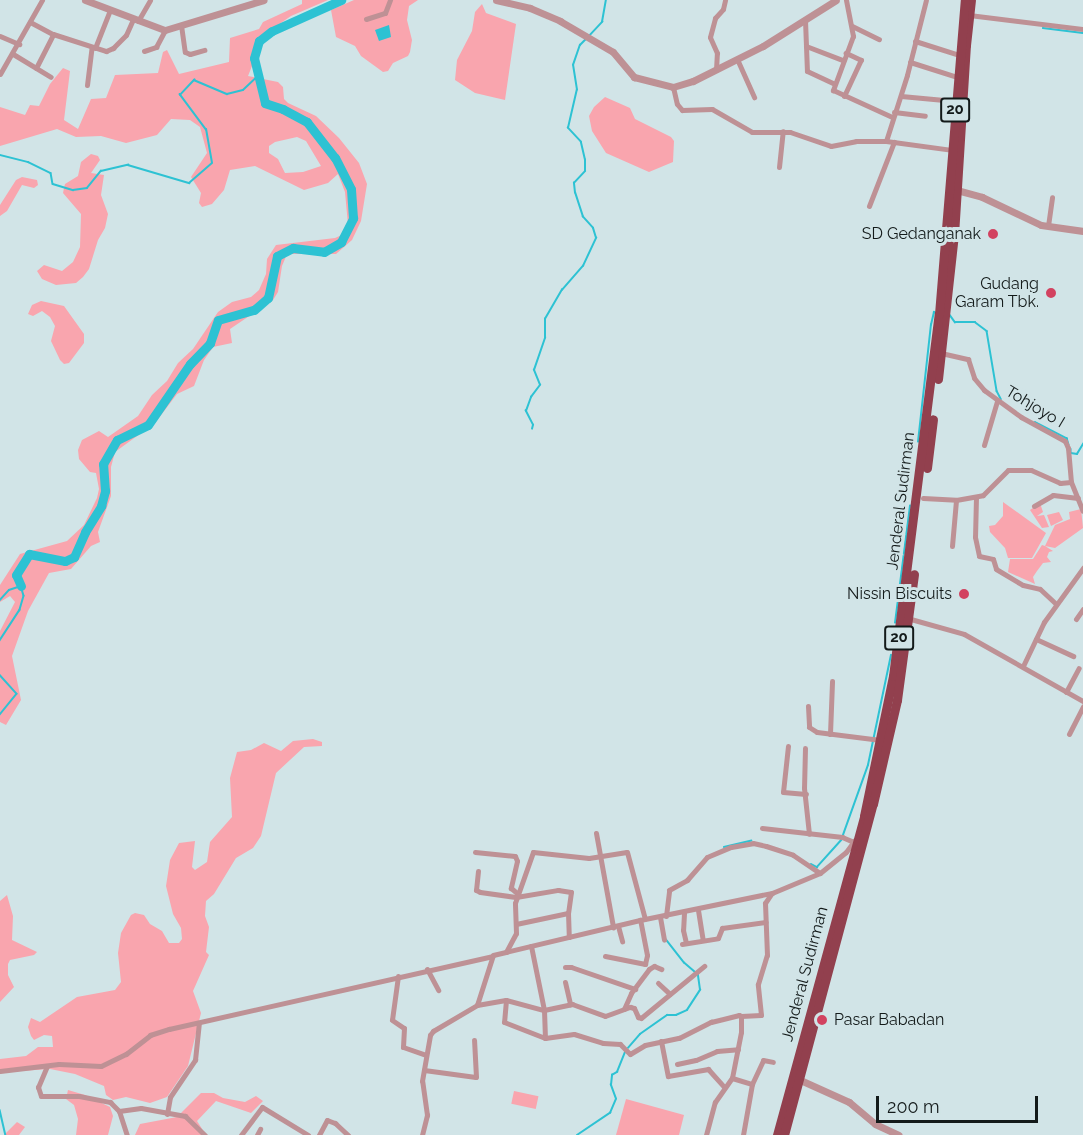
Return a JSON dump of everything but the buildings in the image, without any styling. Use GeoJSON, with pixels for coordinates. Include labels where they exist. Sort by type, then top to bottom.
{"type":"FeatureCollection","features":[{"type":"Feature","properties":{"kind":"highway","name":"Jenderal Sudirman"},"geometry":{"type":"LineString","coordinates":[[784,1135],[803,1081],[897,700],[939,341],[954,189],[967,34],[964,0]]}},
{"type":"Feature","properties":{"kind":"highway","name":"20"},"geometry":{"type":"LineString","coordinates":[[966,15],[971,0]]}},
{"type":"Feature","properties":{"kind":"highway","name":"Jenderal Sudirman"},"geometry":{"type":"LineString","coordinates":[[954,189],[955,101],[959,55],[966,15]]}},
{"type":"Feature","properties":{"kind":"highway","name":"Jenderal Sudirman"},"geometry":{"type":"LineString","coordinates":[[777,1135],[881,740],[905,618],[923,498],[926,451],[941,353],[939,341]]}},
{"type":"Feature","properties":{"kind":"street"},"geometry":{"type":"LineString","coordinates":[[0,74],[42,0]]}},
{"type":"Feature","properties":{"kind":"street"},"geometry":{"type":"LineString","coordinates":[[85,0],[165,30],[264,0]]}},
{"type":"Feature","properties":{"kind":"street"},"geometry":{"type":"LineString","coordinates":[[30,22],[53,34],[106,51],[113,48],[126,35],[150,0]]}},
{"type":"Feature","properties":{"kind":"street"},"geometry":{"type":"LineString","coordinates":[[366,19],[385,13],[390,0]]}},
{"type":"Feature","properties":{"kind":"street"},"geometry":{"type":"LineString","coordinates":[[496,0],[530,8],[581,32],[604,46],[634,77],[673,87],[686,84],[737,59],[836,0]]}},
{"type":"Feature","properties":{"kind":"street"},"geometry":{"type":"LineString","coordinates":[[530,8],[533,0]]}},
{"type":"Feature","properties":{"kind":"street"},"geometry":{"type":"LineString","coordinates":[[716,70],[717,53],[710,37],[715,18],[723,9],[725,0]]}},
{"type":"Feature","properties":{"kind":"street"},"geometry":{"type":"LineString","coordinates":[[846,0],[853,36],[833,90],[893,115],[925,116]]}},
{"type":"Feature","properties":{"kind":"street"},"geometry":{"type":"LineString","coordinates":[[886,141],[901,96],[926,0]]}},
{"type":"Feature","properties":{"kind":"street"},"geometry":{"type":"LineString","coordinates":[[87,85],[93,48],[110,10]]}},
{"type":"Feature","properties":{"kind":"street"},"geometry":{"type":"LineString","coordinates":[[966,15],[1083,29]]}},
{"type":"Feature","properties":{"kind":"street"},"geometry":{"type":"LineString","coordinates":[[805,20],[807,72],[834,83]]}},
{"type":"Feature","properties":{"kind":"street"},"geometry":{"type":"LineString","coordinates":[[181,25],[185,52],[190,54],[204,50]]}},
{"type":"Feature","properties":{"kind":"street"},"geometry":{"type":"LineString","coordinates":[[852,26],[879,39]]}},
{"type":"Feature","properties":{"kind":"street"},"geometry":{"type":"LineString","coordinates":[[144,51],[156,47],[165,30]]}},
{"type":"Feature","properties":{"kind":"street"},"geometry":{"type":"LineString","coordinates":[[36,69],[53,34]]}},
{"type":"Feature","properties":{"kind":"street"},"geometry":{"type":"LineString","coordinates":[[0,36],[19,44]]}},
{"type":"Feature","properties":{"kind":"street"},"geometry":{"type":"LineString","coordinates":[[915,41],[959,55]]}},
{"type":"Feature","properties":{"kind":"street"},"geometry":{"type":"LineString","coordinates":[[806,46],[843,60]]}},
{"type":"Feature","properties":{"kind":"street"},"geometry":{"type":"LineString","coordinates":[[844,96],[861,60],[846,52]]}},
{"type":"Feature","properties":{"kind":"street"},"geometry":{"type":"LineString","coordinates":[[13,54],[51,77]]}},
{"type":"Feature","properties":{"kind":"street"},"geometry":{"type":"LineString","coordinates":[[737,59],[754,97]]}},
{"type":"Feature","properties":{"kind":"street"},"geometry":{"type":"LineString","coordinates":[[910,62],[957,77]]}},
{"type":"Feature","properties":{"kind":"street"},"geometry":{"type":"LineString","coordinates":[[673,87],[677,104],[682,110],[707,108],[726,115],[747,130],[783,131],[831,146],[856,141],[886,141],[953,150]]}},
{"type":"Feature","properties":{"kind":"street"},"geometry":{"type":"LineString","coordinates":[[901,96],[955,101]]}},
{"type":"Feature","properties":{"kind":"street"},"geometry":{"type":"LineString","coordinates":[[779,167],[783,131]]}},
{"type":"Feature","properties":{"kind":"street"},"geometry":{"type":"LineString","coordinates":[[869,206],[894,142]]}},
{"type":"Feature","properties":{"kind":"street"},"geometry":{"type":"LineString","coordinates":[[954,189],[982,196],[1023,218],[1048,226],[1083,231]]}},
{"type":"Feature","properties":{"kind":"street"},"geometry":{"type":"LineString","coordinates":[[1048,226],[1052,197]]}},
{"type":"Feature","properties":{"kind":"street","name":"Tohjoyo I"},"geometry":{"type":"LineString","coordinates":[[941,353],[968,359],[976,382],[997,401],[1026,421],[1065,441],[1068,448],[1071,482],[1083,511]]}},
{"type":"Feature","properties":{"kind":"street"},"geometry":{"type":"LineString","coordinates":[[984,445],[997,401]]}},
{"type":"Feature","properties":{"kind":"street"},"geometry":{"type":"LineString","coordinates":[[923,498],[956,500],[976,497],[987,493],[1008,470],[1031,470],[1060,483],[1071,482]]}},
{"type":"Feature","properties":{"kind":"street"},"geometry":{"type":"LineString","coordinates":[[1034,506],[1053,495],[1078,498]]}},
{"type":"Feature","properties":{"kind":"street"},"geometry":{"type":"LineString","coordinates":[[976,497],[975,537],[978,555],[993,558],[996,569],[1023,585],[1040,589],[1056,604]]}},
{"type":"Feature","properties":{"kind":"street"},"geometry":{"type":"LineString","coordinates":[[952,546],[956,500]]}},
{"type":"Feature","properties":{"kind":"street"},"geometry":{"type":"LineString","coordinates":[[1023,666],[1056,604],[1083,568]]}},
{"type":"Feature","properties":{"kind":"street"},"geometry":{"type":"LineString","coordinates":[[1077,619],[1083,609]]}},
{"type":"Feature","properties":{"kind":"street"},"geometry":{"type":"LineString","coordinates":[[905,618],[964,634],[1083,701]]}},
{"type":"Feature","properties":{"kind":"street"},"geometry":{"type":"LineString","coordinates":[[1036,639],[1073,656]]}},
{"type":"Feature","properties":{"kind":"street"},"geometry":{"type":"LineString","coordinates":[[1066,692],[1079,668]]}},
{"type":"Feature","properties":{"kind":"street"},"geometry":{"type":"LineString","coordinates":[[830,734],[832,681]]}},
{"type":"Feature","properties":{"kind":"street"},"geometry":{"type":"LineString","coordinates":[[808,706],[811,729],[830,734],[881,740]]}},
{"type":"Feature","properties":{"kind":"street"},"geometry":{"type":"LineString","coordinates":[[1069,734],[1083,706]]}},
{"type":"Feature","properties":{"kind":"street"},"geometry":{"type":"LineString","coordinates":[[788,746],[783,792],[806,794]]}},
{"type":"Feature","properties":{"kind":"street"},"geometry":{"type":"LineString","coordinates":[[805,748],[809,834]]}},
{"type":"Feature","properties":{"kind":"street"},"geometry":{"type":"LineString","coordinates":[[762,828],[856,838]]}},
{"type":"Feature","properties":{"kind":"street"},"geometry":{"type":"LineString","coordinates":[[596,833],[598,856],[622,941]]}},
{"type":"Feature","properties":{"kind":"street"},"geometry":{"type":"LineString","coordinates":[[0,1071],[47,1066],[101,1066],[126,1054],[158,1032],[616,926],[772,893],[820,873],[846,852],[856,838]]}},
{"type":"Feature","properties":{"kind":"street"},"geometry":{"type":"LineString","coordinates":[[664,940],[663,917],[669,890],[687,880],[706,857],[731,847],[753,843],[793,855],[820,873]]}},
{"type":"Feature","properties":{"kind":"street"},"geometry":{"type":"LineString","coordinates":[[475,852],[515,856],[518,861],[511,888],[517,896]]}},
{"type":"Feature","properties":{"kind":"street"},"geometry":{"type":"LineString","coordinates":[[506,952],[516,933],[517,896],[533,852],[589,858],[627,853],[643,920],[647,955],[645,964],[605,956]]}},
{"type":"Feature","properties":{"kind":"street"},"geometry":{"type":"LineString","coordinates":[[478,872],[477,891],[517,896],[558,890],[569,891],[573,895],[568,913],[569,937]]}},
{"type":"Feature","properties":{"kind":"street"},"geometry":{"type":"LineString","coordinates":[[506,1000],[504,1022],[545,1038],[574,1034],[603,1043],[620,1044],[625,1052],[684,1036],[730,1016],[761,1015],[758,984],[767,955],[765,903],[772,893]]}},
{"type":"Feature","properties":{"kind":"street"},"geometry":{"type":"LineString","coordinates":[[698,910],[704,940]]}},
{"type":"Feature","properties":{"kind":"street"},"geometry":{"type":"LineString","coordinates":[[516,924],[568,913]]}},
{"type":"Feature","properties":{"kind":"street"},"geometry":{"type":"LineString","coordinates":[[684,913],[684,943],[719,937],[720,928],[766,922]]}},
{"type":"Feature","properties":{"kind":"street"},"geometry":{"type":"LineString","coordinates":[[531,946],[544,1010],[545,1038]]}},
{"type":"Feature","properties":{"kind":"street"},"geometry":{"type":"LineString","coordinates":[[477,1005],[492,956]]}},
{"type":"Feature","properties":{"kind":"street"},"geometry":{"type":"LineString","coordinates":[[624,1009],[635,989],[652,967],[656,966],[661,969]]}},
{"type":"Feature","properties":{"kind":"street"},"geometry":{"type":"LineString","coordinates":[[423,1135],[427,1110],[423,1085],[424,1071],[432,1030],[477,1005],[506,1000],[544,1010],[570,1004],[605,1016],[634,1008],[638,1017],[641,1018],[704,966]]}},
{"type":"Feature","properties":{"kind":"street"},"geometry":{"type":"LineString","coordinates":[[565,967],[576,968],[635,989]]}},
{"type":"Feature","properties":{"kind":"street"},"geometry":{"type":"LineString","coordinates":[[427,969],[438,990]]}},
{"type":"Feature","properties":{"kind":"street"},"geometry":{"type":"LineString","coordinates":[[398,976],[392,1020],[404,1028],[403,1047],[426,1055]]}},
{"type":"Feature","properties":{"kind":"street"},"geometry":{"type":"LineString","coordinates":[[565,982],[570,1004]]}},
{"type":"Feature","properties":{"kind":"street"},"geometry":{"type":"LineString","coordinates":[[658,983],[670,994]]}},
{"type":"Feature","properties":{"kind":"street"},"geometry":{"type":"LineString","coordinates":[[706,1135],[715,1102],[732,1078],[741,1016]]}},
{"type":"Feature","properties":{"kind":"street"},"geometry":{"type":"LineString","coordinates":[[167,1114],[170,1097],[194,1063],[199,1023]]}},
{"type":"Feature","properties":{"kind":"street"},"geometry":{"type":"LineString","coordinates":[[424,1071],[476,1077],[474,1040]]}},
{"type":"Feature","properties":{"kind":"street"},"geometry":{"type":"LineString","coordinates":[[662,1041],[668,1076],[708,1069],[724,1087]]}},
{"type":"Feature","properties":{"kind":"street"},"geometry":{"type":"LineString","coordinates":[[677,1064],[696,1060],[717,1051],[738,1049]]}},
{"type":"Feature","properties":{"kind":"street"},"geometry":{"type":"LineString","coordinates":[[743,1135],[752,1084],[763,1060],[774,1062]]}},
{"type":"Feature","properties":{"kind":"street"},"geometry":{"type":"LineString","coordinates":[[47,1066],[38,1087],[41,1096],[99,1099],[111,1102],[119,1111],[127,1135]]}},
{"type":"Feature","properties":{"kind":"street"},"geometry":{"type":"LineString","coordinates":[[732,1078],[752,1084]]}},
{"type":"Feature","properties":{"kind":"street"},"geometry":{"type":"LineString","coordinates":[[803,1081],[849,1102],[875,1124],[899,1135]]}},
{"type":"Feature","properties":{"kind":"street"},"geometry":{"type":"LineString","coordinates":[[241,1135],[262,1107],[308,1135]]}},
{"type":"Feature","properties":{"kind":"street"},"geometry":{"type":"LineString","coordinates":[[119,1111],[141,1108],[190,1118],[205,1135]]}},
{"type":"Feature","properties":{"kind":"street"},"geometry":{"type":"LineString","coordinates":[[319,1135],[327,1120],[335,1123],[348,1135]]}},
{"type":"Feature","properties":{"kind":"shaded area"},"geometry":{"type":"Polygon","coordinates":[[[302,0],[328,0],[291,16],[259,38],[252,52],[252,66],[248,76],[278,82],[283,87],[284,99],[288,103],[316,116],[339,138],[359,163],[367,184],[361,221],[352,240],[336,254],[287,254],[282,266],[278,292],[273,300],[230,329],[232,343],[213,347],[204,360],[194,386],[177,394],[155,423],[115,452],[111,467],[111,496],[98,532],[100,542],[91,546],[71,569],[49,573],[28,611],[12,656],[21,700],[6,725],[0,722],[0,631],[15,602],[10,596],[0,602],[0,585],[20,554],[67,541],[84,525],[99,489],[96,473],[90,472],[79,459],[78,450],[82,440],[99,431],[108,437],[138,416],[152,395],[167,381],[178,363],[193,349],[218,312],[232,302],[251,297],[259,290],[266,274],[267,259],[276,245],[335,238],[344,234],[348,225],[345,192],[338,174],[328,183],[304,190],[255,166],[230,170],[224,190],[212,204],[202,207],[199,203],[201,193],[191,177],[207,153],[200,127],[190,120],[171,119],[157,135],[126,143],[101,136],[76,137],[57,129],[0,146],[0,107],[25,115],[30,105],[39,106],[50,84],[63,68],[70,71],[64,120],[78,129],[91,99],[106,98],[115,75],[158,73],[163,52],[167,50],[179,74],[229,62],[230,38],[259,29],[263,22],[302,4],[302,0]],[[297,137],[275,142],[269,146],[269,153],[278,159],[285,173],[303,172],[321,166],[306,141],[297,137]]]}},
{"type":"Feature","properties":{"kind":"shaded area"},"geometry":{"type":"Polygon","coordinates":[[[354,0],[418,0],[409,6],[407,20],[412,40],[410,52],[408,56],[393,63],[388,71],[383,72],[361,56],[355,46],[336,37],[331,10],[354,0]]]}},
{"type":"Feature","properties":{"kind":"shaded area"},"geometry":{"type":"Polygon","coordinates":[[[482,4],[486,13],[516,24],[505,100],[475,93],[455,80],[457,60],[472,31],[475,12],[482,4]]]}},
{"type":"Feature","properties":{"kind":"shaded area"},"geometry":{"type":"Polygon","coordinates":[[[605,97],[630,108],[635,119],[671,137],[674,141],[673,162],[649,172],[606,153],[592,131],[589,116],[594,107],[605,97]]]}},
{"type":"Feature","properties":{"kind":"shaded area"},"geometry":{"type":"Polygon","coordinates":[[[91,154],[98,156],[100,160],[91,173],[104,175],[101,195],[108,214],[105,228],[98,240],[89,269],[83,277],[76,283],[56,285],[42,279],[37,271],[44,265],[62,271],[73,262],[80,247],[81,214],[63,193],[65,184],[78,176],[81,162],[91,154]]]}},
{"type":"Feature","properties":{"kind":"shaded area"},"geometry":{"type":"Polygon","coordinates":[[[22,177],[37,180],[38,185],[34,188],[22,185],[7,211],[0,216],[0,205],[16,180],[22,177]]]}},
{"type":"Feature","properties":{"kind":"shaded area"},"geometry":{"type":"Polygon","coordinates":[[[41,301],[64,306],[84,334],[84,343],[69,363],[64,364],[60,360],[51,341],[55,326],[50,317],[42,311],[33,316],[28,314],[32,305],[41,301]]]}},
{"type":"Feature","properties":{"kind":"shaded area"},"geometry":{"type":"Polygon","coordinates":[[[1003,502],[1046,533],[1032,558],[1008,558],[1005,548],[990,532],[989,526],[995,525],[1003,516],[1003,502]]]}},
{"type":"Feature","properties":{"kind":"shaded area"},"geometry":{"type":"Polygon","coordinates":[[[1040,503],[1043,512],[1037,516],[1044,515],[1049,527],[1042,528],[1030,510],[1040,503]]]}},
{"type":"Feature","properties":{"kind":"shaded area"},"geometry":{"type":"Polygon","coordinates":[[[1081,509],[1083,528],[1055,548],[1045,546],[1055,525],[1070,519],[1069,512],[1081,509]]]}},
{"type":"Feature","properties":{"kind":"shaded area"},"geometry":{"type":"Polygon","coordinates":[[[1059,512],[1063,520],[1051,526],[1047,515],[1059,512]]]}},
{"type":"Feature","properties":{"kind":"shaded area"},"geometry":{"type":"Polygon","coordinates":[[[1042,545],[1053,551],[1049,552],[1047,557],[1051,562],[1043,563],[1037,571],[1033,577],[1035,584],[1008,572],[1010,559],[1033,559],[1042,545]]]}},
{"type":"Feature","properties":{"kind":"shaded area"},"geometry":{"type":"Polygon","coordinates":[[[313,739],[322,742],[322,746],[304,747],[276,773],[261,836],[253,848],[236,858],[214,894],[206,901],[205,916],[209,927],[206,952],[209,955],[193,991],[201,1013],[188,1066],[167,1097],[150,1103],[126,1097],[113,1100],[106,1095],[104,1086],[75,1074],[50,1069],[6,1072],[0,1070],[0,1059],[26,1056],[38,1047],[53,1047],[52,1036],[44,1035],[34,1040],[28,1027],[31,1018],[40,1022],[77,997],[115,990],[121,982],[118,953],[121,933],[131,915],[135,913],[144,915],[150,924],[162,931],[169,943],[179,943],[182,939],[181,928],[173,914],[166,886],[170,860],[179,843],[195,841],[192,867],[195,870],[207,862],[210,842],[232,817],[230,778],[237,752],[251,750],[264,743],[281,751],[293,741],[313,739]]]}},
{"type":"Feature","properties":{"kind":"shaded area"},"geometry":{"type":"Polygon","coordinates":[[[7,895],[13,916],[12,940],[37,952],[34,955],[10,960],[8,975],[14,987],[0,1002],[0,901],[7,895]]]}},
{"type":"Feature","properties":{"kind":"shaded area"},"geometry":{"type":"Polygon","coordinates":[[[68,1090],[110,1107],[113,1116],[108,1135],[76,1135],[78,1119],[74,1105],[66,1099],[68,1090]]]}},
{"type":"Feature","properties":{"kind":"shaded area"},"geometry":{"type":"Polygon","coordinates":[[[514,1091],[538,1096],[536,1109],[511,1104],[514,1091]]]}},
{"type":"Feature","properties":{"kind":"shaded area"},"geometry":{"type":"Polygon","coordinates":[[[201,1093],[214,1093],[223,1098],[245,1102],[256,1096],[263,1101],[251,1113],[216,1101],[197,1121],[206,1135],[135,1135],[140,1124],[177,1117],[201,1093]]]}},
{"type":"Feature","properties":{"kind":"shaded area"},"geometry":{"type":"Polygon","coordinates":[[[626,1099],[684,1115],[679,1135],[616,1135],[626,1099]]]}},
{"type":"Feature","properties":{"kind":"shaded area"},"geometry":{"type":"Polygon","coordinates":[[[17,1122],[25,1127],[19,1135],[4,1135],[17,1122]]]}},
{"type":"Feature","properties":{"kind":"water"},"geometry":{"type":"Polygon","coordinates":[[[389,25],[391,37],[379,41],[375,30],[389,25]]]}},
{"type":"Feature","properties":{"kind":"waterway"},"geometry":{"type":"LineString","coordinates":[[21,586],[16,575],[29,554],[65,561],[74,557],[85,532],[101,506],[105,491],[103,464],[117,440],[148,425],[190,364],[210,343],[218,320],[254,310],[268,298],[277,256],[293,248],[324,252],[341,242],[353,218],[351,189],[335,158],[307,122],[283,109],[265,103],[254,58],[259,41],[272,31],[341,0]]}},
{"type":"Feature","properties":{"kind":"waterway"},"geometry":{"type":"LineString","coordinates":[[590,35],[602,22],[606,0]]}},
{"type":"Feature","properties":{"kind":"waterway"},"geometry":{"type":"LineString","coordinates":[[1043,28],[1083,33]]}},
{"type":"Feature","properties":{"kind":"waterway"},"geometry":{"type":"LineString","coordinates":[[532,429],[533,425],[526,411],[531,397],[540,385],[534,370],[545,338],[545,319],[562,290],[583,266],[596,238],[593,228],[583,217],[575,193],[574,183],[585,171],[585,160],[581,142],[568,128],[577,90],[573,65],[580,45],[587,38]]}},
{"type":"Feature","properties":{"kind":"waterway"},"geometry":{"type":"LineString","coordinates":[[0,155],[28,162],[51,173],[53,184],[73,190],[87,188],[101,171],[128,165],[189,183],[212,163],[206,130],[180,95],[194,80],[227,94],[243,90],[258,76]]}},
{"type":"Feature","properties":{"kind":"waterway"},"geometry":{"type":"LineString","coordinates":[[918,442],[931,325],[934,312],[936,313]]}},
{"type":"Feature","properties":{"kind":"waterway"},"geometry":{"type":"LineString","coordinates":[[950,315],[955,322],[975,322],[987,331],[997,391],[1001,399]]}},
{"type":"Feature","properties":{"kind":"waterway"},"geometry":{"type":"LineString","coordinates":[[1035,422],[1067,438],[1069,445]]}},
{"type":"Feature","properties":{"kind":"waterway"},"geometry":{"type":"LineString","coordinates":[[1071,449],[1071,453],[1077,454],[1083,444]]}},
{"type":"Feature","properties":{"kind":"waterway"},"geometry":{"type":"LineString","coordinates":[[895,623],[910,506]]}},
{"type":"Feature","properties":{"kind":"waterway"},"geometry":{"type":"LineString","coordinates":[[0,600],[9,590],[21,586],[24,596],[20,610],[0,641]]}},
{"type":"Feature","properties":{"kind":"waterway"},"geometry":{"type":"LineString","coordinates":[[843,835],[868,765],[891,655]]}},
{"type":"Feature","properties":{"kind":"waterway"},"geometry":{"type":"LineString","coordinates":[[0,675],[17,694],[0,715]]}},
{"type":"Feature","properties":{"kind":"waterway"},"geometry":{"type":"LineString","coordinates":[[811,864],[817,867],[841,840]]}},
{"type":"Feature","properties":{"kind":"waterway"},"geometry":{"type":"LineString","coordinates":[[724,847],[751,841]]}},
{"type":"Feature","properties":{"kind":"waterway"},"geometry":{"type":"LineString","coordinates":[[628,1048],[640,1034],[667,1015],[676,1015],[687,1010],[700,990],[698,975],[684,963],[666,940]]}},
{"type":"Feature","properties":{"kind":"waterway"},"geometry":{"type":"LineString","coordinates":[[577,1135],[610,1113],[616,1099],[611,1085],[612,1075],[617,1072],[625,1052]]}},
{"type":"Feature","properties":{"kind":"waterway"},"geometry":{"type":"LineString","coordinates":[[0,1110],[6,1135]]}},
{"type":"Feature","properties":{"kind":"place","name":"SD Gedanganak"},"geometry":{"type":"Point","coordinates":[993,234]}},
{"type":"Feature","properties":{"kind":"place","name":"Gudang Garam Tbk."},"geometry":{"type":"Point","coordinates":[1051,293]}},
{"type":"Feature","properties":{"kind":"place","name":"Nissin Biscuits"},"geometry":{"type":"Point","coordinates":[964,594]}},
{"type":"Feature","properties":{"kind":"place","name":"Pasar Babadan"},"geometry":{"type":"Point","coordinates":[822,1020]}}]}
